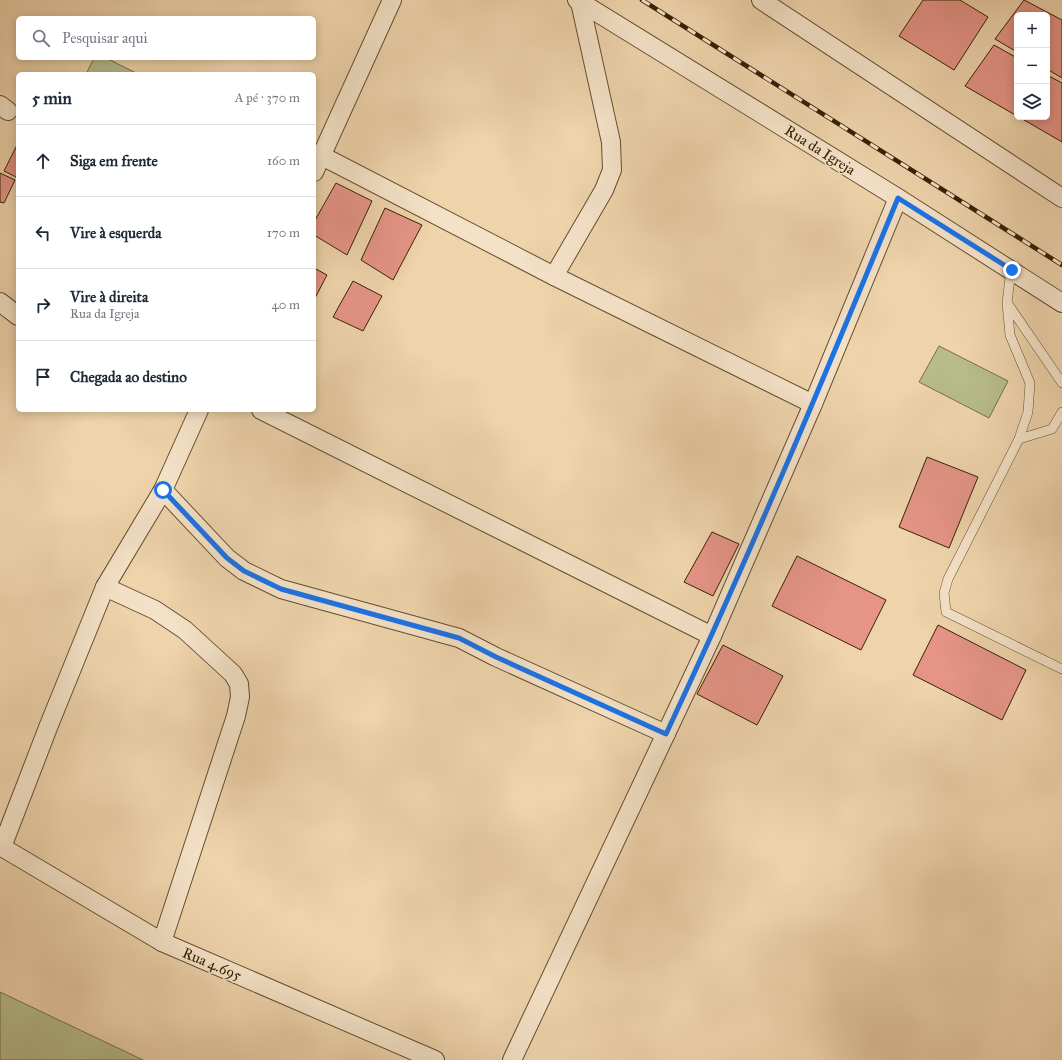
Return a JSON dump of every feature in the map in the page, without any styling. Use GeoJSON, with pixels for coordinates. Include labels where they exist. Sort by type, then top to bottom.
{"type":"FeatureCollection","features":[{"type":"Feature","properties":{"kind":"street"},"geometry":{"type":"LineString","coordinates":[[392,0],[318,164],[554,276],[813,404]]}},
{"type":"Feature","properties":{"kind":"street"},"geometry":{"type":"LineString","coordinates":[[761,0],[1062,198]]}},
{"type":"Feature","properties":{"kind":"street"},"geometry":{"type":"LineString","coordinates":[[554,276],[604,190],[612,170],[611,142],[579,1]]}},
{"type":"Feature","properties":{"kind":"street","name":"Rua da Igreja"},"geometry":{"type":"LineString","coordinates":[[579,1],[898,198],[1062,302]]}},
{"type":"Feature","properties":{"kind":"street"},"geometry":{"type":"LineString","coordinates":[[512,1060],[712,636],[813,404],[898,198]]}},
{"type":"Feature","properties":{"kind":"street"},"geometry":{"type":"LineString","coordinates":[[0,302],[16,314]]}},
{"type":"Feature","properties":{"kind":"street"},"geometry":{"type":"LineString","coordinates":[[1,847],[104,587],[163,490],[198,412]]}},
{"type":"Feature","properties":{"kind":"street"},"geometry":{"type":"LineString","coordinates":[[265,412],[712,636]]}},
{"type":"Feature","properties":{"kind":"street"},"geometry":{"type":"LineString","coordinates":[[163,490],[227,558],[244,571],[281,589],[459,638],[496,657],[666,734]]}},
{"type":"Feature","properties":{"kind":"street"},"geometry":{"type":"LineString","coordinates":[[104,587],[155,610],[186,630],[234,674],[239,684],[240,697],[236,716],[162,942]]}},
{"type":"Feature","properties":{"kind":"street","name":"Rua 4.695"},"geometry":{"type":"LineString","coordinates":[[1,847],[162,942],[435,1060]]}},
{"type":"Feature","properties":{"kind":"lane"},"geometry":{"type":"LineString","coordinates":[[1012,270],[1007,303],[1010,335],[1030,383],[1028,412],[1019,439],[948,579],[944,593],[946,612],[1062,669]]}},
{"type":"Feature","properties":{"kind":"lane"},"geometry":{"type":"LineString","coordinates":[[1007,303],[1062,383]]}},
{"type":"Feature","properties":{"kind":"lane"},"geometry":{"type":"LineString","coordinates":[[1019,439],[1052,429],[1062,412]]}},
{"type":"Feature","properties":{"kind":"green space"},"geometry":{"type":"Polygon","coordinates":[[[93,60],[110,60],[134,72],[87,72],[93,60]]]}},
{"type":"Feature","properties":{"kind":"green space"},"geometry":{"type":"Polygon","coordinates":[[[939,346],[1008,381],[989,418],[919,382],[939,346]]]}},
{"type":"Feature","properties":{"kind":"green space"},"geometry":{"type":"Polygon","coordinates":[[[0,992],[143,1060],[0,1060],[0,992]]]}},
{"type":"Feature","properties":{"kind":"building"},"geometry":{"type":"Polygon","coordinates":[[[923,0],[960,0],[988,17],[954,70],[899,36],[923,0]]]}},
{"type":"Feature","properties":{"kind":"building"},"geometry":{"type":"Polygon","coordinates":[[[1024,0],[1047,12],[1015,12],[1024,0]]]}},
{"type":"Feature","properties":{"kind":"building"},"geometry":{"type":"Polygon","coordinates":[[[1014,13],[1014,50],[995,39],[1014,13]]]}},
{"type":"Feature","properties":{"kind":"building"},"geometry":{"type":"Polygon","coordinates":[[[1050,14],[1062,20],[1062,78],[1050,71],[1050,14]]]}},
{"type":"Feature","properties":{"kind":"building"},"geometry":{"type":"Polygon","coordinates":[[[994,45],[1014,56],[1014,114],[965,86],[994,45]]]}},
{"type":"Feature","properties":{"kind":"building"},"geometry":{"type":"Polygon","coordinates":[[[1050,77],[1062,83],[1062,142],[1024,120],[1050,120],[1050,77]]]}},
{"type":"Feature","properties":{"kind":"building"},"geometry":{"type":"Polygon","coordinates":[[[16,147],[16,177],[4,171],[16,147]]]}},
{"type":"Feature","properties":{"kind":"building"},"geometry":{"type":"Polygon","coordinates":[[[0,173],[15,180],[4,203],[0,202],[0,173]]]}},
{"type":"Feature","properties":{"kind":"building"},"geometry":{"type":"Polygon","coordinates":[[[336,183],[372,201],[347,255],[316,236],[316,218],[336,183]]]}},
{"type":"Feature","properties":{"kind":"building"},"geometry":{"type":"Polygon","coordinates":[[[385,208],[422,225],[393,280],[361,260],[385,208]]]}},
{"type":"Feature","properties":{"kind":"building"},"geometry":{"type":"Polygon","coordinates":[[[316,269],[327,275],[316,296],[316,269]]]}},
{"type":"Feature","properties":{"kind":"building"},"geometry":{"type":"Polygon","coordinates":[[[353,281],[382,296],[363,331],[333,317],[353,281]]]}},
{"type":"Feature","properties":{"kind":"building"},"geometry":{"type":"Polygon","coordinates":[[[927,457],[978,477],[949,548],[899,527],[927,457]]]}},
{"type":"Feature","properties":{"kind":"building"},"geometry":{"type":"Polygon","coordinates":[[[712,532],[739,544],[713,596],[684,582],[712,532]]]}},
{"type":"Feature","properties":{"kind":"building"},"geometry":{"type":"Polygon","coordinates":[[[797,556],[886,600],[861,650],[772,606],[797,556]]]}},
{"type":"Feature","properties":{"kind":"building"},"geometry":{"type":"Polygon","coordinates":[[[938,625],[1026,670],[1002,720],[913,675],[938,625]]]}},
{"type":"Feature","properties":{"kind":"building"},"geometry":{"type":"Polygon","coordinates":[[[723,645],[783,676],[757,725],[697,694],[723,645]]]}},
{"type":"Feature","properties":{"kind":"railway"},"geometry":{"type":"LineString","coordinates":[[642,0],[1062,265]]}},
{"type":"Feature","properties":{"kind":"route"},"geometry":{"type":"LineString","coordinates":[[163,490],[227,558],[244,571],[281,589],[459,638],[496,657],[666,734],[712,636],[813,404],[898,198],[1012,270]]}}]}
